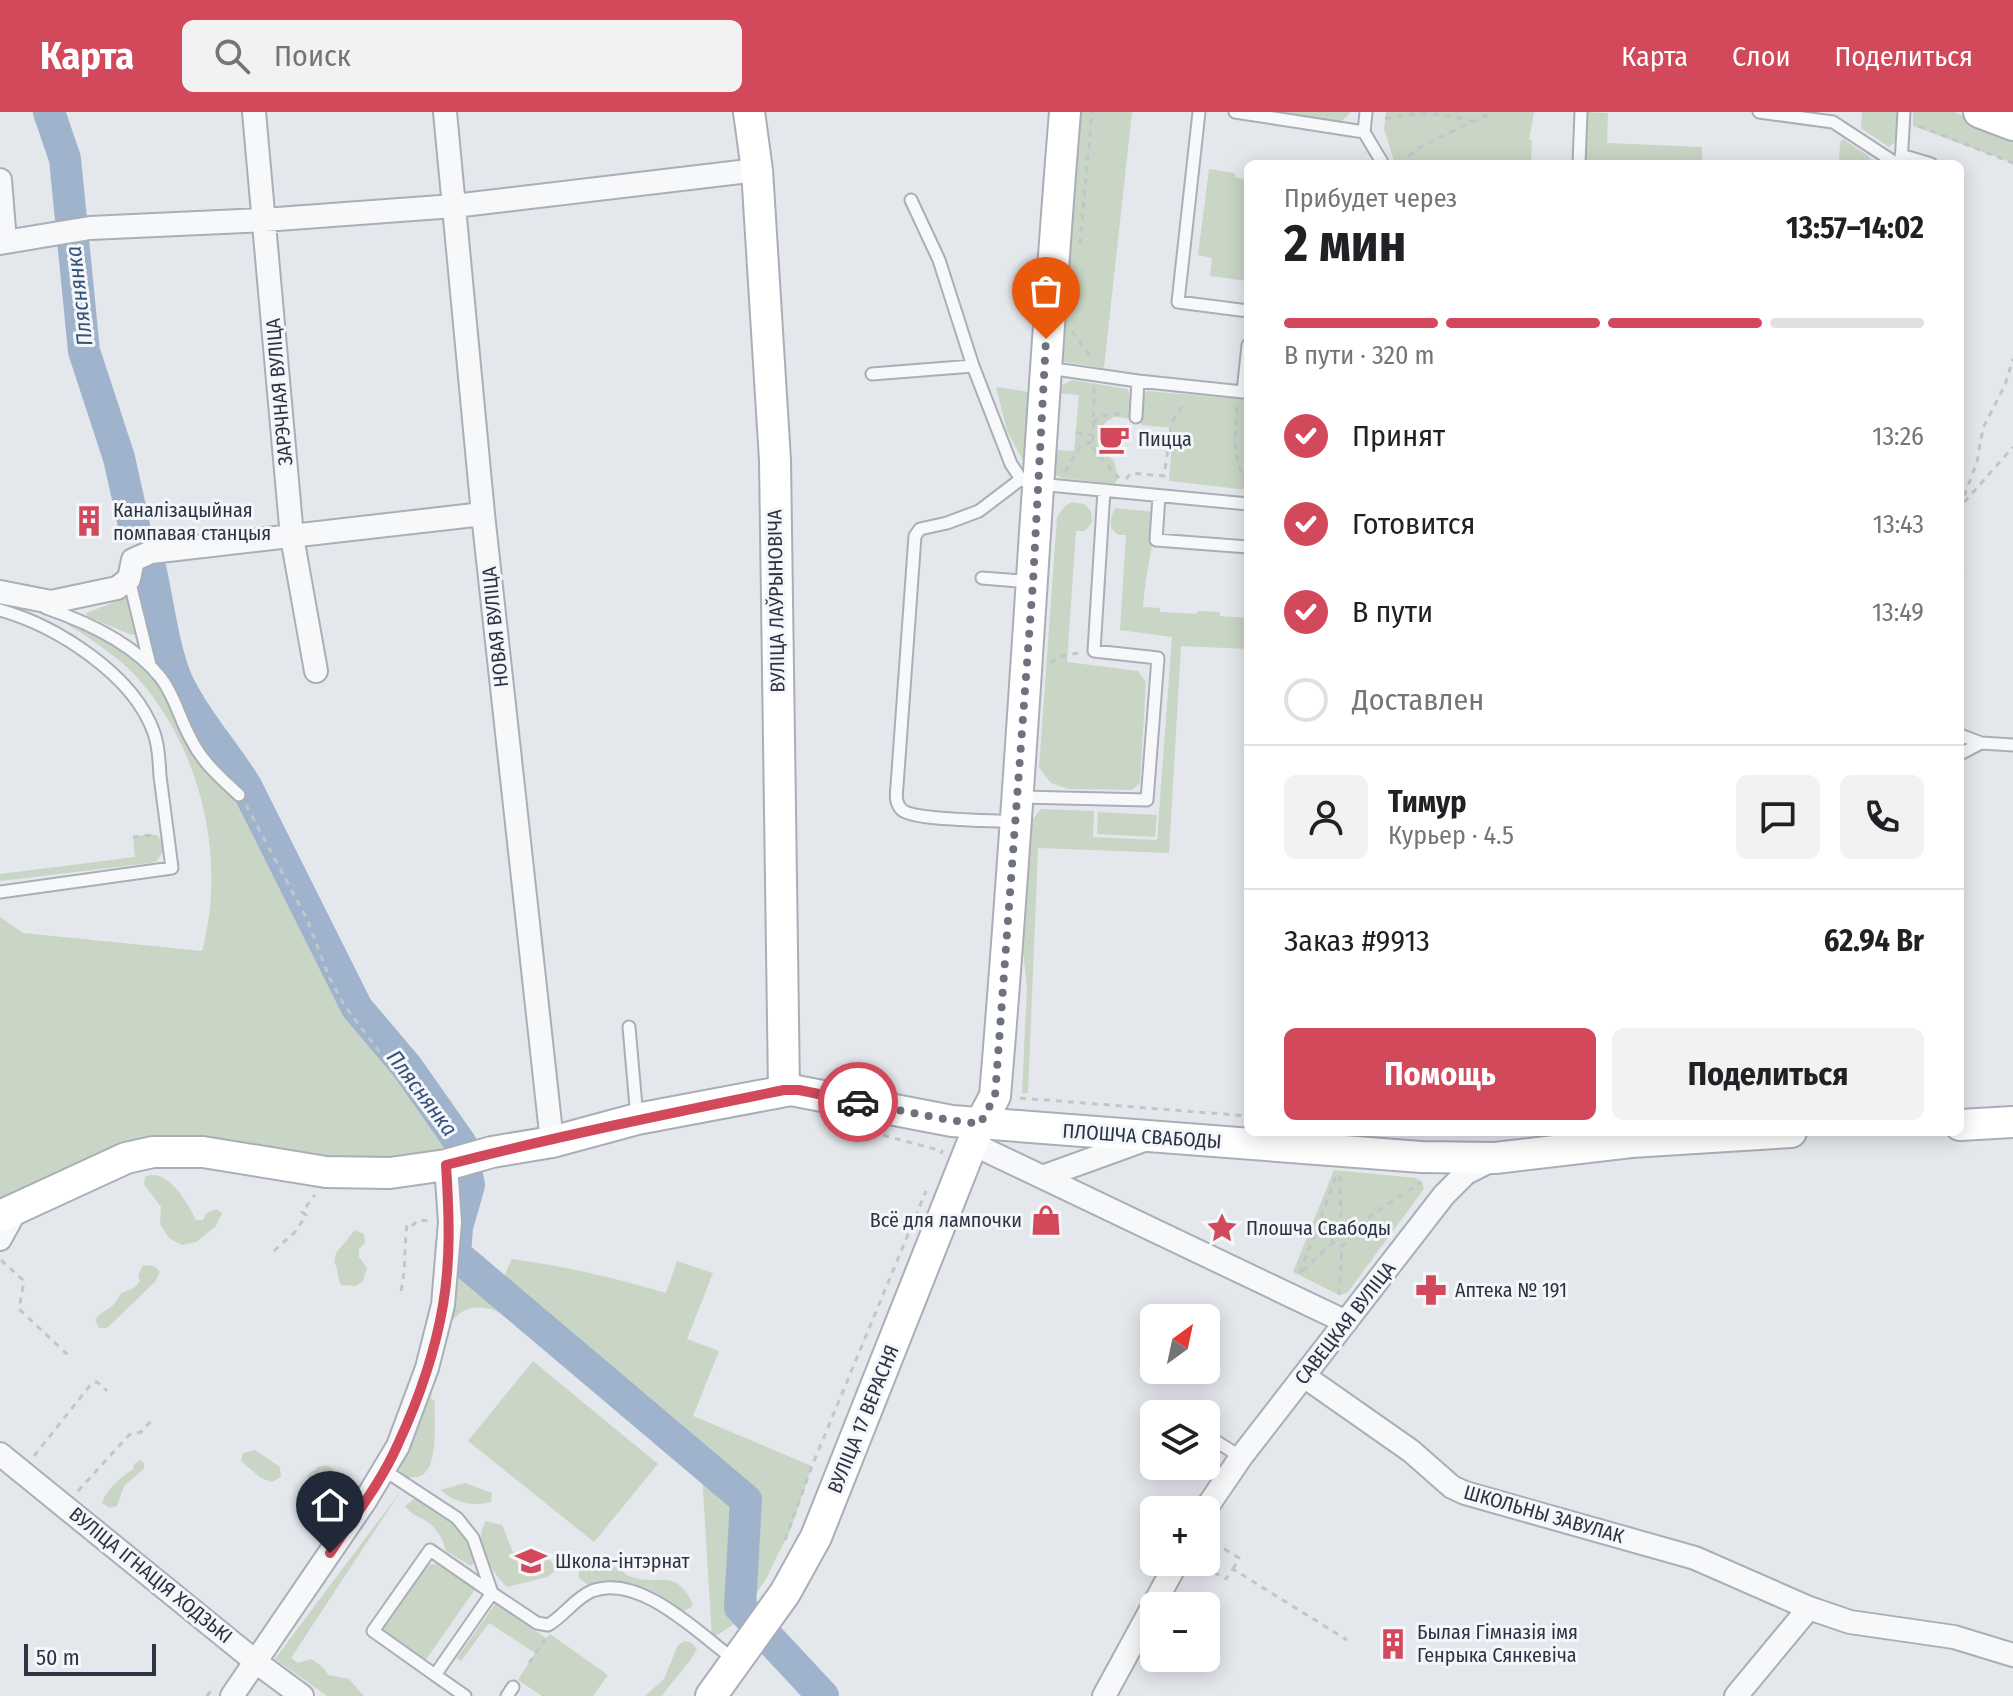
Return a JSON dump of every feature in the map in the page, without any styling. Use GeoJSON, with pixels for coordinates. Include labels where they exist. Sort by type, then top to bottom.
{"type":"FeatureCollection","features":[{"type":"Feature","properties":{"kind":"main road","name":"ВУЛІЦА ЛАЎРЫНОВІЧА"},"geometry":{"type":"LineString","coordinates":[[749,112],[757,170],[775,460],[784,1090]]}},
{"type":"Feature","properties":{"kind":"main road","name":"ВУЛІЦА 17 ВЕРАСНЯ"},"geometry":{"type":"LineString","coordinates":[[711,1696],[785,1593],[816,1537],[976,1134],[995,1096],[1040,481],[1044,367],[1065,112]]}},
{"type":"Feature","properties":{"kind":"main road"},"geometry":{"type":"LineString","coordinates":[[1979,112],[2013,125]]}},
{"type":"Feature","properties":{"kind":"main road","name":"ПЛОШЧА СВАБОДЫ"},"geometry":{"type":"LineString","coordinates":[[8,1212],[126,1158],[153,1152],[203,1152],[347,1174],[390,1173],[449,1158],[552,1142],[637,1119],[784,1090],[799,1090],[949,1120],[976,1134],[1153,1137],[1326,1145],[1422,1169],[1495,1158]]}},
{"type":"Feature","properties":{"kind":"main road"},"geometry":{"type":"LineString","coordinates":[[1964,1125],[2013,1122]]}},
{"type":"Feature","properties":{"kind":"main road","name":"САВЕЦКАЯ ВУЛІЦА"},"geometry":{"type":"LineString","coordinates":[[1495,1158],[1631,1137],[1663,1136]]}},
{"type":"Feature","properties":{"kind":"street","name":"ЗАРЭЧНАЯ ВУЛІЦА"},"geometry":{"type":"LineString","coordinates":[[254,112],[292,537],[316,671]]}},
{"type":"Feature","properties":{"kind":"street","name":"НОВАЯ ВУЛІЦА"},"geometry":{"type":"LineString","coordinates":[[445,112],[483,514],[552,1142]]}},
{"type":"Feature","properties":{"kind":"street"},"geometry":{"type":"LineString","coordinates":[[0,180],[3,243],[90,228],[264,220],[454,206],[757,170]]}},
{"type":"Feature","properties":{"kind":"street"},"geometry":{"type":"LineString","coordinates":[[4,599],[51,602],[117,588],[129,579],[133,560],[151,552],[483,514]]}},
{"type":"Feature","properties":{"kind":"street"},"geometry":{"type":"LineString","coordinates":[[976,1134],[1042,1177],[1346,1322]]}},
{"type":"Feature","properties":{"kind":"street"},"geometry":{"type":"LineString","coordinates":[[1042,1177],[1153,1137]]}},
{"type":"Feature","properties":{"kind":"street"},"geometry":{"type":"LineString","coordinates":[[232,1696],[398,1446],[427,1368],[443,1305],[450,1222],[449,1158]]}},
{"type":"Feature","properties":{"kind":"street","name":"САВЕЦКАЯ ВУЛІЦА"},"geometry":{"type":"LineString","coordinates":[[1215,1496],[1241,1457],[1444,1195],[1466,1173],[1495,1158]]}},
{"type":"Feature","properties":{"kind":"street"},"geometry":{"type":"LineString","coordinates":[[1422,1169],[1440,1172],[1444,1195]]}},
{"type":"Feature","properties":{"kind":"street"},"geometry":{"type":"LineString","coordinates":[[0,1239],[8,1212]]}},
{"type":"Feature","properties":{"kind":"street","name":"ШКОЛЬНЫ ЗАВУЛАК"},"geometry":{"type":"LineString","coordinates":[[1304,1376],[1411,1451],[1452,1487],[1465,1493],[1695,1558],[1809,1608],[1850,1622],[1954,1637],[2013,1655]]}},
{"type":"Feature","properties":{"kind":"street","name":"ВУЛІЦА ІГНАЦІЯ ХОДЗЬКІ"},"geometry":{"type":"LineString","coordinates":[[0,1454],[302,1696]]}},
{"type":"Feature","properties":{"kind":"street"},"geometry":{"type":"LineString","coordinates":[[1104,1696],[1169,1576]]}},
{"type":"Feature","properties":{"kind":"street"},"geometry":{"type":"LineString","coordinates":[[1736,1696],[1809,1608]]}},
{"type":"Feature","properties":{"kind":"lane"},"geometry":{"type":"LineString","coordinates":[[1199,112],[1178,302],[1244,310]]}},
{"type":"Feature","properties":{"kind":"lane"},"geometry":{"type":"LineString","coordinates":[[1235,112],[1364,132]]}},
{"type":"Feature","properties":{"kind":"lane"},"geometry":{"type":"LineString","coordinates":[[1366,112],[1364,132],[1381,160]]}},
{"type":"Feature","properties":{"kind":"lane"},"geometry":{"type":"LineString","coordinates":[[1579,160],[1581,112]]}},
{"type":"Feature","properties":{"kind":"lane"},"geometry":{"type":"LineString","coordinates":[[1759,112],[1833,122],[1898,160]]}},
{"type":"Feature","properties":{"kind":"lane"},"geometry":{"type":"LineString","coordinates":[[1900,160],[1904,116]]}},
{"type":"Feature","properties":{"kind":"lane"},"geometry":{"type":"LineString","coordinates":[[911,200],[939,260],[973,366],[1006,452],[1040,481],[1244,504]]}},
{"type":"Feature","properties":{"kind":"lane"},"geometry":{"type":"LineString","coordinates":[[872,374],[973,366]]}},
{"type":"Feature","properties":{"kind":"lane"},"geometry":{"type":"LineString","coordinates":[[1044,367],[1243,392],[1244,383]]}},
{"type":"Feature","properties":{"kind":"lane"},"geometry":{"type":"LineString","coordinates":[[1136,417],[1138,381]]}},
{"type":"Feature","properties":{"kind":"lane"},"geometry":{"type":"LineString","coordinates":[[1040,481],[979,511],[920,529],[915,536],[896,801],[900,808],[917,816],[1147,800],[1158,658],[1094,651],[1104,490]]}},
{"type":"Feature","properties":{"kind":"lane"},"geometry":{"type":"LineString","coordinates":[[1159,496],[1156,540],[1244,547]]}},
{"type":"Feature","properties":{"kind":"lane"},"geometry":{"type":"LineString","coordinates":[[982,578],[1033,582]]}},
{"type":"Feature","properties":{"kind":"lane"},"geometry":{"type":"LineString","coordinates":[[129,579],[150,665]]}},
{"type":"Feature","properties":{"kind":"lane"},"geometry":{"type":"LineString","coordinates":[[4,599],[104,632],[150,665],[164,681],[208,766],[239,795]]}},
{"type":"Feature","properties":{"kind":"lane"},"geometry":{"type":"LineString","coordinates":[[0,892],[172,868],[155,736],[145,714],[128,690],[92,658],[4,599]]}},
{"type":"Feature","properties":{"kind":"lane"},"geometry":{"type":"LineString","coordinates":[[1964,737],[1981,743],[2013,745]]}},
{"type":"Feature","properties":{"kind":"lane"},"geometry":{"type":"LineString","coordinates":[[1964,752],[1981,743]]}},
{"type":"Feature","properties":{"kind":"lane"},"geometry":{"type":"LineString","coordinates":[[629,1027],[637,1119]]}},
{"type":"Feature","properties":{"kind":"lane"},"geometry":{"type":"LineString","coordinates":[[1220,1444],[1241,1457]]}},
{"type":"Feature","properties":{"kind":"lane"},"geometry":{"type":"LineString","coordinates":[[384,1470],[457,1518],[473,1538],[492,1593]]}},
{"type":"Feature","properties":{"kind":"lane"},"geometry":{"type":"LineString","coordinates":[[465,1696],[373,1631],[430,1550],[537,1623],[548,1625],[592,1591],[611,1589],[638,1592],[744,1651]]}},
{"type":"Feature","properties":{"kind":"lane"},"geometry":{"type":"LineString","coordinates":[[435,1675],[492,1593]]}},
{"type":"Feature","properties":{"kind":"path"},"geometry":{"type":"LineString","coordinates":[[1079,253],[1092,112]]}},
{"type":"Feature","properties":{"kind":"path"},"geometry":{"type":"LineString","coordinates":[[1404,160],[1420,147],[1493,112]]}},
{"type":"Feature","properties":{"kind":"path"},"geometry":{"type":"LineString","coordinates":[[1385,118],[1415,114],[1474,121]]}},
{"type":"Feature","properties":{"kind":"path"},"geometry":{"type":"LineString","coordinates":[[1904,116],[2013,163]]}},
{"type":"Feature","properties":{"kind":"path"},"geometry":{"type":"LineString","coordinates":[[1072,332],[1096,363],[1093,449],[1118,478],[1126,479],[1131,473],[1164,476],[1172,422],[1196,387]]}},
{"type":"Feature","properties":{"kind":"path"},"geometry":{"type":"LineString","coordinates":[[1964,498],[1977,462],[1983,428],[2005,385],[2013,359]]}},
{"type":"Feature","properties":{"kind":"path"},"geometry":{"type":"LineString","coordinates":[[1239,391],[1234,441],[1239,472],[1244,480]]}},
{"type":"Feature","properties":{"kind":"path"},"geometry":{"type":"LineString","coordinates":[[1093,423],[1100,416],[1118,414],[1137,399]]}},
{"type":"Feature","properties":{"kind":"path"},"geometry":{"type":"LineString","coordinates":[[1076,433],[1093,438]]}},
{"type":"Feature","properties":{"kind":"path"},"geometry":{"type":"LineString","coordinates":[[1040,481],[1093,438]]}},
{"type":"Feature","properties":{"kind":"path"},"geometry":{"type":"LineString","coordinates":[[1964,504],[2013,447]]}},
{"type":"Feature","properties":{"kind":"path"},"geometry":{"type":"LineString","coordinates":[[1115,484],[1118,478]]}},
{"type":"Feature","properties":{"kind":"path"},"geometry":{"type":"LineString","coordinates":[[1046,664],[1065,655],[1094,651]]}},
{"type":"Feature","properties":{"kind":"path"},"geometry":{"type":"LineString","coordinates":[[239,795],[254,817],[307,919],[329,977],[344,1005],[449,1158]]}},
{"type":"Feature","properties":{"kind":"path"},"geometry":{"type":"LineString","coordinates":[[1019,1098],[1244,1116]]}},
{"type":"Feature","properties":{"kind":"path"},"geometry":{"type":"LineString","coordinates":[[849,1126],[942,1151],[937,1165]]}},
{"type":"Feature","properties":{"kind":"path"},"geometry":{"type":"LineString","coordinates":[[1332,1243],[1300,1273],[1340,1166],[1341,1226]]}},
{"type":"Feature","properties":{"kind":"path"},"geometry":{"type":"LineString","coordinates":[[1348,1231],[1422,1169]]}},
{"type":"Feature","properties":{"kind":"path"},"geometry":{"type":"LineString","coordinates":[[785,1541],[812,1466],[931,1180]]}},
{"type":"Feature","properties":{"kind":"path"},"geometry":{"type":"LineString","coordinates":[[274,1251],[296,1231],[306,1215],[302,1212],[317,1193]]}},
{"type":"Feature","properties":{"kind":"path"},"geometry":{"type":"LineString","coordinates":[[401,1291],[406,1268],[402,1261],[407,1224],[413,1225],[418,1220],[450,1222]]}},
{"type":"Feature","properties":{"kind":"path"},"geometry":{"type":"LineString","coordinates":[[1318,1225],[1330,1232],[1332,1243]]}},
{"type":"Feature","properties":{"kind":"path"},"geometry":{"type":"LineString","coordinates":[[1330,1232],[1341,1226],[1348,1231],[1349,1238],[1342,1246],[1339,1295]]}},
{"type":"Feature","properties":{"kind":"path"},"geometry":{"type":"LineString","coordinates":[[1332,1243],[1342,1246]]}},
{"type":"Feature","properties":{"kind":"path"},"geometry":{"type":"LineString","coordinates":[[0,1259],[24,1281],[19,1309],[69,1356]]}},
{"type":"Feature","properties":{"kind":"path"},"geometry":{"type":"LineString","coordinates":[[34,1456],[92,1383],[97,1382],[107,1391]]}},
{"type":"Feature","properties":{"kind":"path"},"geometry":{"type":"LineString","coordinates":[[78,1491],[129,1435],[141,1432],[153,1419]]}},
{"type":"Feature","properties":{"kind":"path"},"geometry":{"type":"LineString","coordinates":[[1218,1545],[1239,1558],[1233,1569],[1226,1579],[1206,1568],[1218,1545]]}},
{"type":"Feature","properties":{"kind":"path"},"geometry":{"type":"LineString","coordinates":[[1233,1569],[1347,1640]]}},
{"type":"Feature","properties":{"kind":"path"},"geometry":{"type":"LineString","coordinates":[[529,1663],[550,1634]]}},
{"type":"Feature","properties":{"kind":"green space"},"geometry":{"type":"Polygon","coordinates":[[[1078,112],[1132,112],[1104,368],[1059,361],[1078,112]]]}},
{"type":"Feature","properties":{"kind":"green space"},"geometry":{"type":"Polygon","coordinates":[[[1256,112],[1351,112],[1333,125],[1256,112]]]}},
{"type":"Feature","properties":{"kind":"green space"},"geometry":{"type":"Polygon","coordinates":[[[1386,112],[1534,112],[1529,140],[1532,140],[1531,160],[1394,160],[1384,129],[1386,112]]]}},
{"type":"Feature","properties":{"kind":"green space"},"geometry":{"type":"Polygon","coordinates":[[[1588,112],[1608,113],[1607,143],[1702,147],[1702,160],[1585,160],[1588,112]]]}},
{"type":"Feature","properties":{"kind":"green space"},"geometry":{"type":"Polygon","coordinates":[[[1860,112],[1897,112],[1896,141],[1889,147],[1861,128],[1860,112]]]}},
{"type":"Feature","properties":{"kind":"green space"},"geometry":{"type":"Polygon","coordinates":[[[1913,112],[1954,112],[2013,135],[2013,163],[1913,126],[1913,112]]]}},
{"type":"Feature","properties":{"kind":"green space"},"geometry":{"type":"Polygon","coordinates":[[[1843,139],[1871,160],[1839,160],[1843,139]]]}},
{"type":"Feature","properties":{"kind":"green space"},"geometry":{"type":"Polygon","coordinates":[[[1209,169],[1235,173],[1235,177],[1244,179],[1244,280],[1210,276],[1212,258],[1198,255],[1209,169]]]}},
{"type":"Feature","properties":{"kind":"green space"},"geometry":{"type":"Polygon","coordinates":[[[1244,376],[1244,490],[1169,481],[1173,428],[1141,425],[1143,396],[1147,391],[1241,399],[1244,376]]]}},
{"type":"Feature","properties":{"kind":"green space"},"geometry":{"type":"Polygon","coordinates":[[[1072,380],[1128,389],[1129,419],[1115,417],[1108,420],[1101,438],[1105,451],[1114,460],[1118,478],[1115,484],[1062,478],[1055,474],[1056,450],[1074,451],[1079,395],[1058,393],[1062,385],[1072,380]]]}},
{"type":"Feature","properties":{"kind":"green space"},"geometry":{"type":"Polygon","coordinates":[[[996,387],[1029,392],[1025,464],[1007,431],[996,387]]]}},
{"type":"Feature","properties":{"kind":"green space"},"geometry":{"type":"Polygon","coordinates":[[[1072,502],[1084,504],[1091,511],[1092,522],[1085,531],[1076,531],[1067,662],[1138,671],[1146,682],[1140,783],[1132,790],[1068,789],[1051,783],[1039,768],[1057,517],[1072,502]]]}},
{"type":"Feature","properties":{"kind":"green space"},"geometry":{"type":"Polygon","coordinates":[[[1115,508],[1156,512],[1143,607],[1160,608],[1160,612],[1220,612],[1220,616],[1244,618],[1244,649],[1181,646],[1169,853],[1038,848],[1028,1093],[1022,1093],[1027,986],[1023,951],[1032,820],[1041,809],[1094,811],[1093,837],[1157,840],[1172,637],[1120,630],[1126,535],[1118,535],[1111,528],[1115,508]]]}},
{"type":"Feature","properties":{"kind":"green space"},"geometry":{"type":"Polygon","coordinates":[[[125,598],[130,600],[137,633],[132,635],[88,617],[86,613],[125,598]]]}},
{"type":"Feature","properties":{"kind":"green space"},"geometry":{"type":"Polygon","coordinates":[[[7,604],[60,613],[150,665],[191,741],[239,795],[254,817],[259,816],[357,1008],[407,1067],[462,1148],[444,1153],[346,1162],[226,1144],[0,1202],[0,917],[23,933],[202,951],[209,914],[211,877],[209,838],[202,801],[174,729],[153,697],[123,663],[75,629],[59,620],[7,604]]]}},
{"type":"Feature","properties":{"kind":"green space"},"geometry":{"type":"Polygon","coordinates":[[[1098,812],[1157,815],[1155,837],[1097,834],[1098,812]]]}},
{"type":"Feature","properties":{"kind":"green space"},"geometry":{"type":"Polygon","coordinates":[[[158,836],[165,848],[157,861],[151,863],[0,881],[0,874],[135,857],[133,837],[158,836]]]}},
{"type":"Feature","properties":{"kind":"green space"},"geometry":{"type":"Polygon","coordinates":[[[1334,1170],[1416,1178],[1422,1182],[1424,1189],[1347,1293],[1339,1295],[1293,1272],[1334,1170]]]}},
{"type":"Feature","properties":{"kind":"green space"},"geometry":{"type":"Polygon","coordinates":[[[467,1174],[469,1185],[457,1227],[455,1254],[478,1273],[504,1276],[512,1259],[589,1273],[666,1293],[677,1261],[713,1273],[687,1339],[719,1351],[693,1416],[812,1466],[791,1528],[766,1579],[736,1623],[712,1638],[702,1474],[514,1319],[490,1309],[473,1308],[460,1313],[444,1337],[431,1398],[435,1402],[435,1436],[431,1461],[427,1470],[420,1476],[410,1477],[406,1483],[395,1460],[405,1446],[458,1178],[467,1174]]]}},
{"type":"Feature","properties":{"kind":"green space"},"geometry":{"type":"Polygon","coordinates":[[[151,1175],[172,1184],[196,1220],[203,1220],[207,1213],[216,1209],[222,1213],[216,1226],[196,1242],[182,1245],[169,1238],[160,1224],[161,1207],[144,1184],[145,1177],[151,1175]]]}},
{"type":"Feature","properties":{"kind":"green space"},"geometry":{"type":"Polygon","coordinates":[[[355,1230],[364,1234],[365,1243],[359,1249],[359,1257],[367,1268],[363,1281],[356,1286],[341,1285],[334,1262],[336,1253],[355,1230]]]}},
{"type":"Feature","properties":{"kind":"green space"},"geometry":{"type":"Polygon","coordinates":[[[143,1265],[154,1266],[160,1272],[155,1282],[107,1328],[99,1328],[95,1320],[115,1303],[121,1293],[134,1288],[140,1281],[138,1275],[143,1265]]]}},
{"type":"Feature","properties":{"kind":"green space"},"geometry":{"type":"Polygon","coordinates":[[[533,1361],[658,1464],[594,1542],[468,1441],[533,1361]]]}},
{"type":"Feature","properties":{"kind":"green space"},"geometry":{"type":"Polygon","coordinates":[[[255,1450],[280,1467],[281,1477],[272,1482],[261,1478],[241,1461],[243,1453],[255,1450]]]}},
{"type":"Feature","properties":{"kind":"green space"},"geometry":{"type":"Polygon","coordinates":[[[141,1460],[144,1469],[124,1486],[117,1506],[110,1508],[102,1503],[111,1488],[141,1460]]]}},
{"type":"Feature","properties":{"kind":"green space"},"geometry":{"type":"Polygon","coordinates":[[[326,1465],[333,1469],[338,1478],[330,1494],[324,1495],[307,1476],[326,1465]]]}},
{"type":"Feature","properties":{"kind":"green space"},"geometry":{"type":"Polygon","coordinates":[[[465,1483],[492,1493],[491,1502],[464,1503],[440,1490],[465,1483]]]}},
{"type":"Feature","properties":{"kind":"green space"},"geometry":{"type":"Polygon","coordinates":[[[401,1491],[291,1658],[298,1663],[311,1659],[328,1675],[349,1679],[364,1696],[327,1696],[275,1659],[401,1491]]]}},
{"type":"Feature","properties":{"kind":"green space"},"geometry":{"type":"Polygon","coordinates":[[[414,1499],[432,1506],[455,1525],[476,1561],[471,1566],[446,1551],[434,1527],[407,1509],[405,1506],[414,1499]]]}},
{"type":"Feature","properties":{"kind":"green space"},"geometry":{"type":"Polygon","coordinates":[[[486,1521],[502,1525],[513,1552],[527,1558],[535,1554],[550,1560],[554,1572],[547,1577],[507,1587],[485,1556],[481,1538],[486,1521]]]}},
{"type":"Feature","properties":{"kind":"green space"},"geometry":{"type":"Polygon","coordinates":[[[587,1562],[614,1567],[639,1579],[672,1581],[686,1593],[693,1605],[685,1611],[639,1586],[588,1585],[579,1578],[579,1569],[587,1562]]]}},
{"type":"Feature","properties":{"kind":"green space"},"geometry":{"type":"Polygon","coordinates":[[[440,1564],[476,1588],[425,1661],[380,1630],[422,1568],[440,1564]]]}},
{"type":"Feature","properties":{"kind":"green space"},"geometry":{"type":"Polygon","coordinates":[[[495,1604],[546,1638],[550,1634],[608,1675],[593,1696],[542,1696],[518,1680],[535,1653],[489,1623],[461,1661],[457,1658],[495,1604]]]}},
{"type":"Feature","properties":{"kind":"green space"},"geometry":{"type":"Polygon","coordinates":[[[685,1641],[697,1649],[689,1661],[662,1696],[645,1696],[664,1679],[678,1645],[685,1641]]]}},
{"type":"Feature","properties":{"kind":"waterway","name":"Пляснянка"},"geometry":{"type":"LineString","coordinates":[[49,112],[65,159],[84,351],[119,458],[134,525]]}},
{"type":"Feature","properties":{"kind":"waterway","name":"Пляснянка"},"geometry":{"type":"LineString","coordinates":[[151,571],[168,656],[184,695],[246,786],[357,1008],[407,1067],[461,1144],[469,1185],[457,1227],[455,1254],[746,1500],[740,1607],[823,1696]]}},
{"type":"Feature","properties":{"kind":"way so far"},"geometry":{"type":"LineString","coordinates":[[858,1102],[980,1124],[995,1096],[1033,582],[1046,339]]}},
{"type":"Feature","properties":{"kind":"place","name":"Пицца"},"geometry":{"type":"Point","coordinates":[1114,439]}},
{"type":"Feature","properties":{"kind":"place","name":"Каналізацыйная помпавая станцыя"},"geometry":{"type":"Point","coordinates":[89,521]}},
{"type":"Feature","properties":{"kind":"place","name":"Всё для лампочки"},"geometry":{"type":"Point","coordinates":[1046,1220]}},
{"type":"Feature","properties":{"kind":"place","name":"Плошча Свабоды"},"geometry":{"type":"Point","coordinates":[1222,1228]}},
{"type":"Feature","properties":{"kind":"place","name":"Аптека № 191"},"geometry":{"type":"Point","coordinates":[1431,1290]}},
{"type":"Feature","properties":{"kind":"place","name":"Школа-інтэрнат"},"geometry":{"type":"Point","coordinates":[531,1561]}},
{"type":"Feature","properties":{"kind":"place","name":"Былая Гімназія імя Генрыка Сянкевіча"},"geometry":{"type":"Point","coordinates":[1393,1644]}},
{"type":"Feature","properties":{"kind":"route"},"geometry":{"type":"LineString","coordinates":[[330,1553],[398,1446],[427,1368],[443,1305],[450,1222],[446,1165],[492,1152],[552,1142],[637,1119],[784,1090],[799,1090],[858,1102]]}}]}
